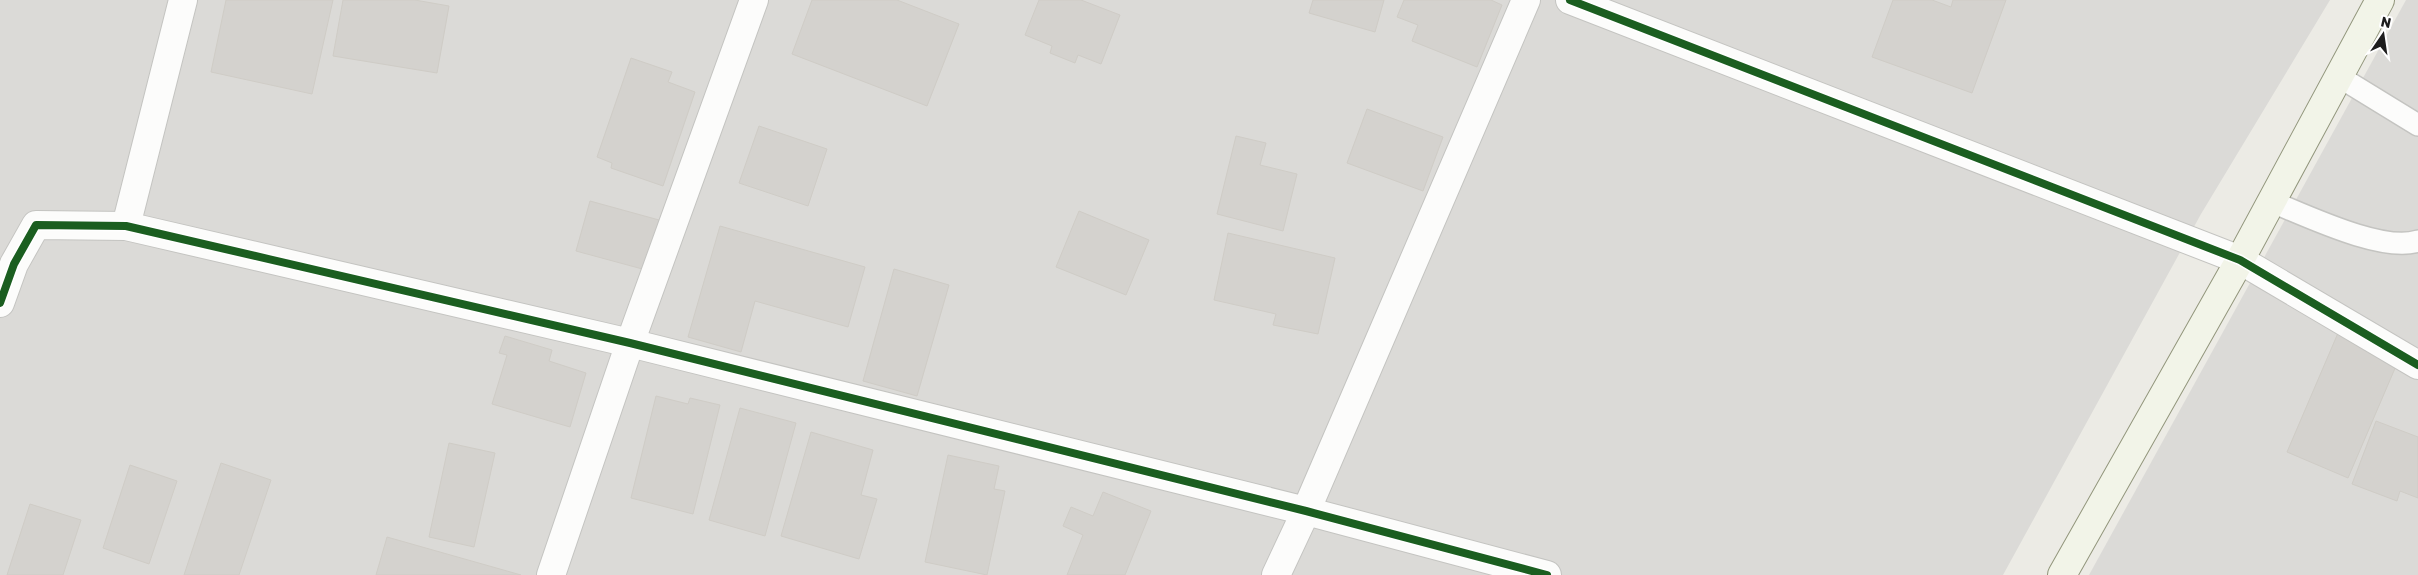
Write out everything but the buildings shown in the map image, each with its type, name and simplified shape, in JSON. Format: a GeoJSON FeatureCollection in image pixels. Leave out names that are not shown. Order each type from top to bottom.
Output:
{"type":"FeatureCollection","features":[{"type":"Feature","properties":{"kind":"street"},"geometry":{"type":"LineString","coordinates":[[126,226],[183,0]]}},
{"type":"Feature","properties":{"kind":"street"},"geometry":{"type":"LineString","coordinates":[[551,575],[630,343],[754,0]]}},
{"type":"Feature","properties":{"kind":"street"},"geometry":{"type":"LineString","coordinates":[[1276,575],[1306,511],[1526,0]]}},
{"type":"Feature","properties":{"kind":"street"},"geometry":{"type":"LineString","coordinates":[[1570,0],[2240,260],[2418,365]]}},
{"type":"Feature","properties":{"kind":"street"},"geometry":{"type":"LineString","coordinates":[[2062,575],[2240,260],[2270,201],[2380,0]]}},
{"type":"Feature","properties":{"kind":"street"},"geometry":{"type":"LineString","coordinates":[[0,303],[14,264],[36,224],[126,226],[630,343],[1306,511],[1546,575]]}},
{"type":"Feature","properties":{"kind":"lane"},"geometry":{"type":"LineString","coordinates":[[2338,76],[2418,125]]}},
{"type":"Feature","properties":{"kind":"lane"},"geometry":{"type":"LineString","coordinates":[[2270,201],[2374,241],[2410,244],[2418,241]]}},
{"type":"Feature","properties":{"kind":"shaded area"},"geometry":{"type":"Polygon","coordinates":[[[0,0],[2330,0],[2201,214],[2003,575],[0,575],[0,0]]]}},
{"type":"Feature","properties":{"kind":"shaded area"},"geometry":{"type":"Polygon","coordinates":[[[2406,0],[2418,0],[2418,575],[2089,575],[2406,0]]]}},
{"type":"Feature","properties":{"kind":"cycle path"},"geometry":{"type":"LineString","coordinates":[[1570,0],[2240,260],[2418,365]]}},
{"type":"Feature","properties":{"kind":"cycle path"},"geometry":{"type":"LineString","coordinates":[[0,303],[14,264],[36,225],[126,226],[630,343],[1306,511],[1547,575]]}}]}
